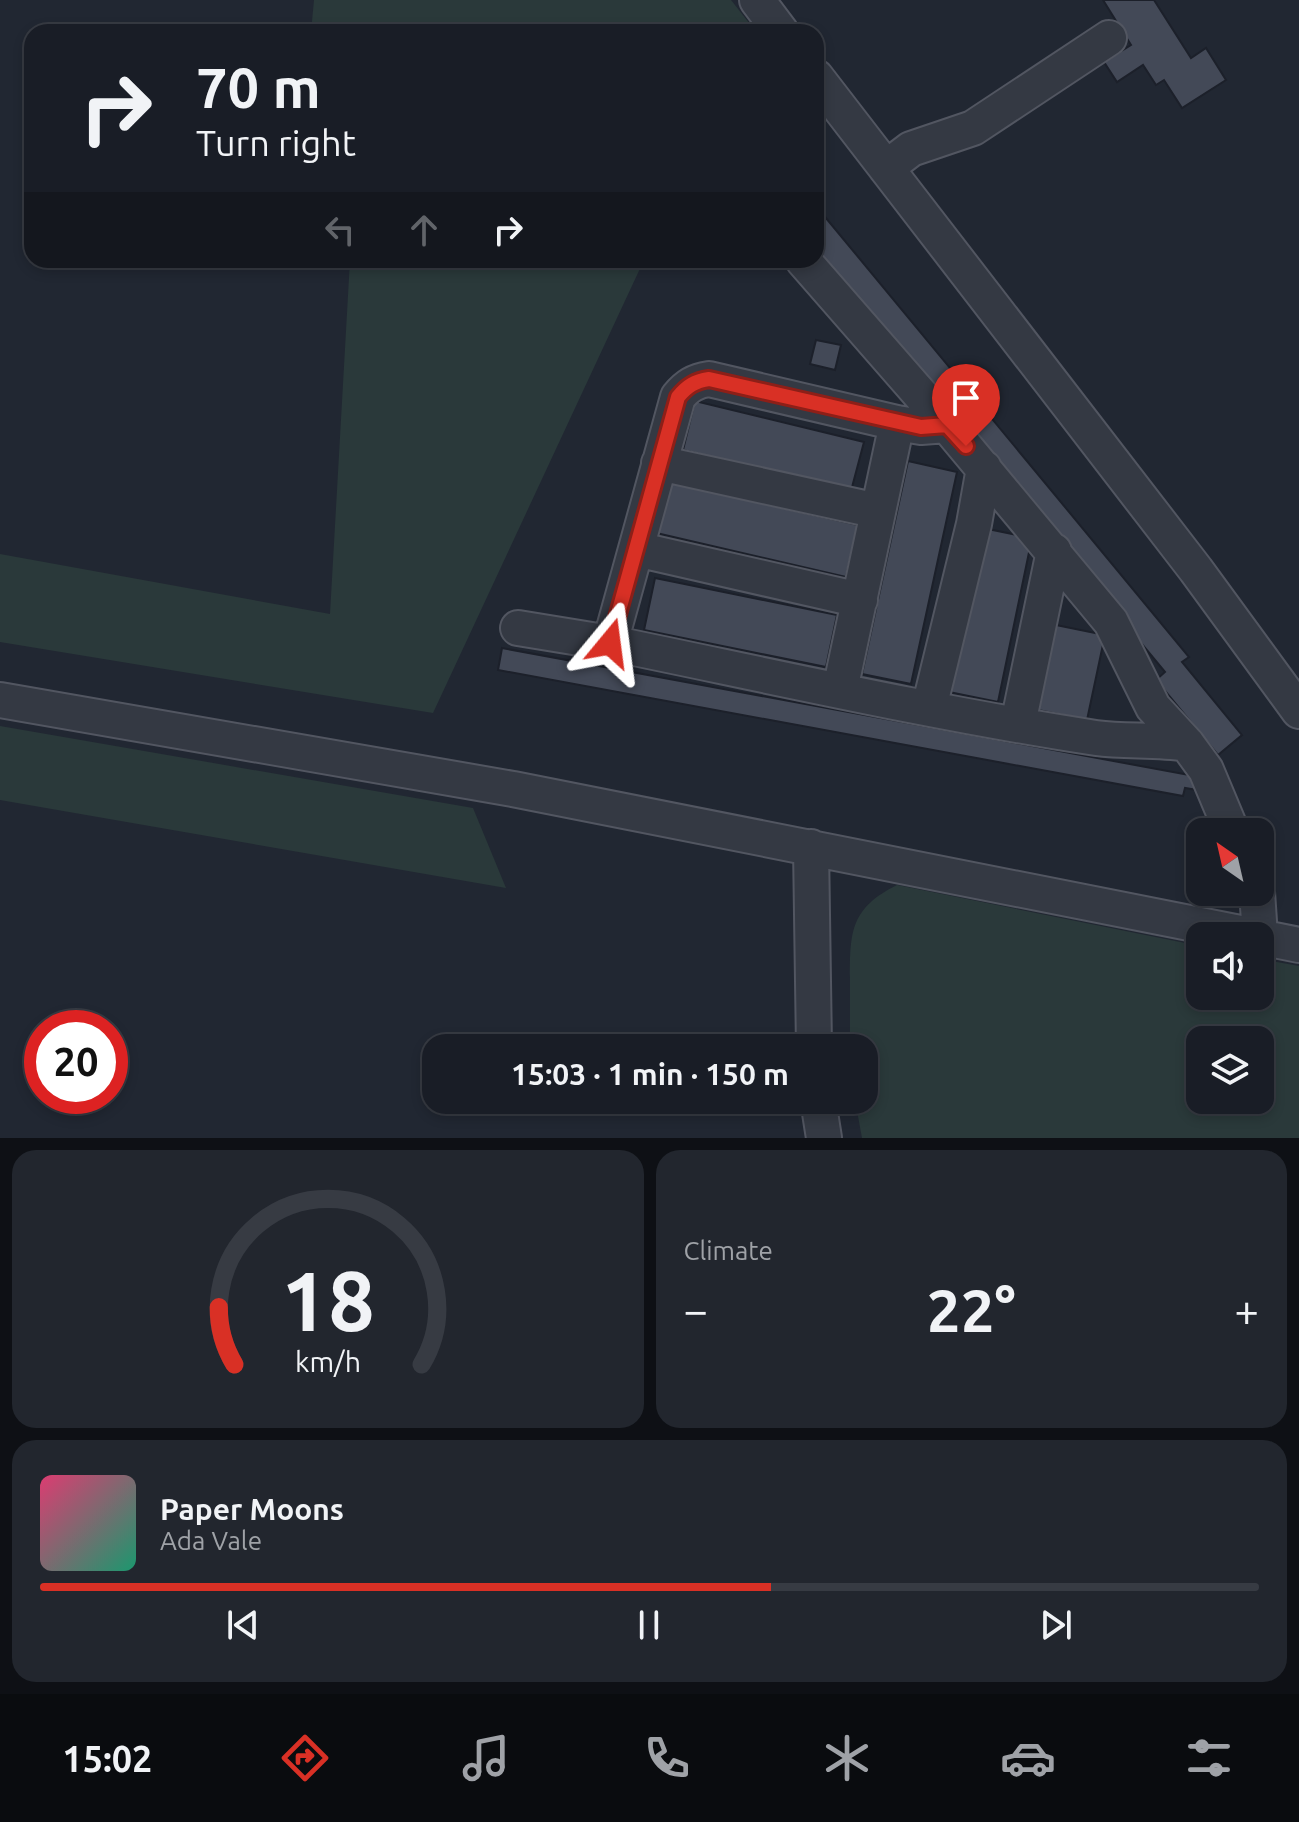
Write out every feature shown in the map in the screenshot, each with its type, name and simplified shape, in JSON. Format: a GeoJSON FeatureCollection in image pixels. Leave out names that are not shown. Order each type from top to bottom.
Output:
{"type":"FeatureCollection","features":[{"type":"Feature","properties":{"kind":"street"},"geometry":{"type":"LineString","coordinates":[[757,0],[775,24]]}},
{"type":"Feature","properties":{"kind":"street"},"geometry":{"type":"LineString","coordinates":[[886,168],[911,149],[973,128],[1109,38]]}},
{"type":"Feature","properties":{"kind":"street"},"geometry":{"type":"LineString","coordinates":[[824,87],[1196,570],[1299,711]]}},
{"type":"Feature","properties":{"kind":"street"},"geometry":{"type":"LineString","coordinates":[[810,268],[984,468],[1111,622],[1153,707],[1206,770],[1226,818]]}},
{"type":"Feature","properties":{"kind":"street"},"geometry":{"type":"LineString","coordinates":[[610,643],[678,397],[686,388],[709,379],[897,423],[921,427],[947,425]]}},
{"type":"Feature","properties":{"kind":"street"},"geometry":{"type":"LineString","coordinates":[[840,690],[897,423]]}},
{"type":"Feature","properties":{"kind":"street"},"geometry":{"type":"LineString","coordinates":[[659,463],[878,511]]}},
{"type":"Feature","properties":{"kind":"street"},"geometry":{"type":"LineString","coordinates":[[929,708],[974,524],[984,468]]}},
{"type":"Feature","properties":{"kind":"street"},"geometry":{"type":"LineString","coordinates":[[636,549],[860,600]]}},
{"type":"Feature","properties":{"kind":"street"},"geometry":{"type":"LineString","coordinates":[[1018,724],[1054,551]]}},
{"type":"Feature","properties":{"kind":"street"},"geometry":{"type":"LineString","coordinates":[[518,628],[610,643],[929,708],[1098,738],[1187,744]]}},
{"type":"Feature","properties":{"kind":"street"},"geometry":{"type":"LineString","coordinates":[[0,700],[513,789],[1188,922]]}},
{"type":"Feature","properties":{"kind":"street"},"geometry":{"type":"LineString","coordinates":[[811,847],[814,1034]]}},
{"type":"Feature","properties":{"kind":"street"},"geometry":{"type":"LineString","coordinates":[[1274,940],[1299,945]]}},
{"type":"Feature","properties":{"kind":"street"},"geometry":{"type":"LineString","coordinates":[[820,1114],[824,1138]]}},
{"type":"Feature","properties":{"kind":"shaded area"},"geometry":{"type":"Polygon","coordinates":[[[314,0],[731,0],[750,24],[312,24],[314,0]]]}},
{"type":"Feature","properties":{"kind":"shaded area"},"geometry":{"type":"Polygon","coordinates":[[[350,268],[640,268],[433,713],[0,642],[0,554],[330,614],[350,268]]]}},
{"type":"Feature","properties":{"kind":"shaded area"},"geometry":{"type":"Polygon","coordinates":[[[0,726],[473,808],[506,888],[0,800],[0,726]]]}},
{"type":"Feature","properties":{"kind":"shaded area"},"geometry":{"type":"Polygon","coordinates":[[[897,885],[1186,943],[1186,1010],[1274,1010],[1274,962],[1299,966],[1299,1138],[862,1138],[858,1114],[878,1114],[878,1034],[850,1034],[850,961],[856,922],[870,903],[897,885]]]}},
{"type":"Feature","properties":{"kind":"building"},"geometry":{"type":"Polygon","coordinates":[[[1103,0],[1154,0],[1191,58],[1206,48],[1226,80],[1182,108],[1164,80],[1156,85],[1143,65],[1117,82],[1104,62],[1131,45],[1103,0]]]}},
{"type":"Feature","properties":{"kind":"building"},"geometry":{"type":"Polygon","coordinates":[[[824,216],[1189,657],[1182,662],[1242,735],[1218,755],[1156,680],[1165,672],[824,260],[824,216]]]}},
{"type":"Feature","properties":{"kind":"building"},"geometry":{"type":"Polygon","coordinates":[[[816,340],[841,345],[835,370],[810,364],[816,340]]]}},
{"type":"Feature","properties":{"kind":"building"},"geometry":{"type":"Polygon","coordinates":[[[695,401],[864,442],[851,491],[683,450],[695,401]]]}},
{"type":"Feature","properties":{"kind":"building"},"geometry":{"type":"Polygon","coordinates":[[[908,461],[957,472],[911,684],[862,674],[908,461]]]}},
{"type":"Feature","properties":{"kind":"building"},"geometry":{"type":"Polygon","coordinates":[[[664,481],[858,525],[846,577],[652,532],[664,481]]]}},
{"type":"Feature","properties":{"kind":"building"},"geometry":{"type":"Polygon","coordinates":[[[983,528],[1032,538],[998,702],[949,692],[983,528]]]}},
{"type":"Feature","properties":{"kind":"building"},"geometry":{"type":"Polygon","coordinates":[[[655,578],[837,615],[826,667],[644,630],[655,578]]]}},
{"type":"Feature","properties":{"kind":"building"},"geometry":{"type":"Polygon","coordinates":[[[1056,625],[1105,635],[1087,720],[1038,710],[1056,625]]]}},
{"type":"Feature","properties":{"kind":"building"},"geometry":{"type":"Polygon","coordinates":[[[502,648],[1200,777],[1197,790],[1185,788],[1183,796],[498,670],[502,648]]]}},
{"type":"Feature","properties":{"kind":"route"},"geometry":{"type":"LineString","coordinates":[[610,643],[678,397],[698,381],[709,379],[897,423],[921,427],[947,425],[966,446]]}}]}
